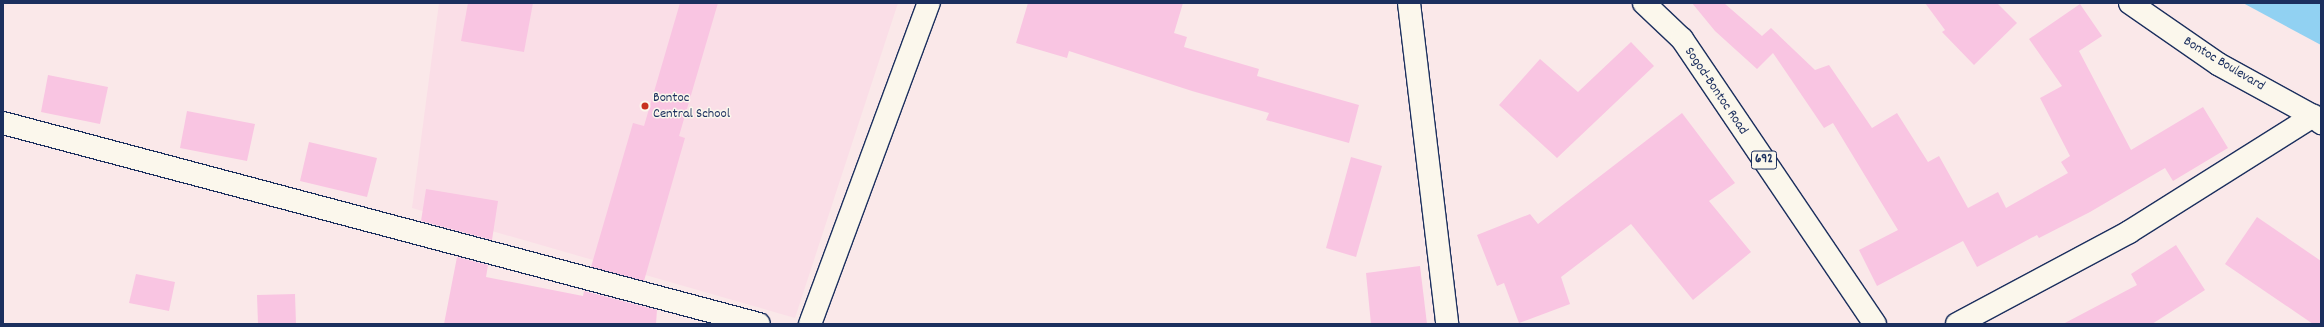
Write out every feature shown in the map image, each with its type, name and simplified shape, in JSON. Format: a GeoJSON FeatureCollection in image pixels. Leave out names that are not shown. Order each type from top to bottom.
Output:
{"type":"FeatureCollection","features":[{"type":"Feature","properties":{"kind":"street"},"geometry":{"type":"LineString","coordinates":[[810,324],[929,3]]}},
{"type":"Feature","properties":{"kind":"street"},"geometry":{"type":"LineString","coordinates":[[1409,3],[1447,324]]}},
{"type":"Feature","properties":{"kind":"street","name":"Sogod-Bontoc Road"},"geometry":{"type":"LineString","coordinates":[[1644,3],[1682,39],[1875,324]]}},
{"type":"Feature","properties":{"kind":"street","name":"Bontoc Boulevard"},"geometry":{"type":"LineString","coordinates":[[2130,3],[2218,64],[2317,120]]}},
{"type":"Feature","properties":{"kind":"street"},"geometry":{"type":"LineString","coordinates":[[1957,324],[2129,232],[2317,120]]}},
{"type":"Feature","properties":{"kind":"street"},"geometry":{"type":"LineString","coordinates":[[3,123],[760,324]]}},
{"type":"Feature","properties":{"kind":"shaded area","name":"Bontoc Central School"},"geometry":{"type":"Polygon","coordinates":[[[439,3],[898,3],[795,318],[412,208],[439,3]]]}},
{"type":"Feature","properties":{"kind":"water"},"geometry":{"type":"Polygon","coordinates":[[[2243,3],[2321,3],[2321,45],[2243,3]]]}},
{"type":"Feature","properties":{"kind":"building"},"geometry":{"type":"Polygon","coordinates":[[[468,3],[533,3],[524,52],[461,41],[468,3]]]}},
{"type":"Feature","properties":{"kind":"building"},"geometry":{"type":"Polygon","coordinates":[[[680,3],[718,3],[679,136],[685,138],[644,281],[591,267],[633,123],[644,126],[680,3]]]}},
{"type":"Feature","properties":{"kind":"building"},"geometry":{"type":"Polygon","coordinates":[[[1028,3],[1183,3],[1174,33],[1187,37],[1184,47],[1259,69],[1257,76],[1359,105],[1349,143],[1266,120],[1269,113],[1192,91],[1069,51],[1067,58],[1016,43],[1028,3]]]}},
{"type":"Feature","properties":{"kind":"building"},"geometry":{"type":"Polygon","coordinates":[[[1692,3],[1724,3],[1762,36],[1771,28],[1815,70],[1829,65],[1872,128],[1897,113],[1928,162],[1939,156],[1968,208],[1998,192],[2006,208],[2068,173],[2061,162],[2070,156],[2040,98],[2062,86],[2029,39],[2080,4],[2102,36],[2079,51],[2131,150],[2203,107],[2228,148],[2173,181],[2165,168],[2090,212],[2039,238],[2037,235],[1977,267],[1963,241],[1877,286],[1859,250],[1898,230],[1833,123],[1824,128],[1773,53],[1757,69],[1715,31],[1692,3]]]}},
{"type":"Feature","properties":{"kind":"building"},"geometry":{"type":"Polygon","coordinates":[[[1925,3],[1997,3],[2017,23],[1974,65],[1942,32],[1945,30],[1925,3]]]}},
{"type":"Feature","properties":{"kind":"building"},"geometry":{"type":"Polygon","coordinates":[[[1631,42],[1654,66],[1557,158],[1499,105],[1540,59],[1578,92],[1631,42]]]}},
{"type":"Feature","properties":{"kind":"building"},"geometry":{"type":"Polygon","coordinates":[[[48,75],[108,87],[100,124],[41,112],[48,75]]]}},
{"type":"Feature","properties":{"kind":"building"},"geometry":{"type":"Polygon","coordinates":[[[187,111],[255,124],[247,161],[180,148],[187,111]]]}},
{"type":"Feature","properties":{"kind":"building"},"geometry":{"type":"Polygon","coordinates":[[[1682,113],[1735,183],[1709,201],[1751,252],[1693,300],[1631,224],[1561,277],[1570,304],[1519,323],[1504,283],[1497,286],[1477,235],[1530,214],[1538,224],[1682,113]]]}},
{"type":"Feature","properties":{"kind":"building"},"geometry":{"type":"Polygon","coordinates":[[[309,142],[377,158],[367,197],[300,181],[309,142]]]}},
{"type":"Feature","properties":{"kind":"building"},"geometry":{"type":"Polygon","coordinates":[[[1351,157],[1382,166],[1356,257],[1326,248],[1351,157]]]}},
{"type":"Feature","properties":{"kind":"building"},"geometry":{"type":"Polygon","coordinates":[[[426,189],[498,201],[492,240],[421,221],[426,189]]]}},
{"type":"Feature","properties":{"kind":"building"},"geometry":{"type":"Polygon","coordinates":[[[2257,217],[2321,261],[2321,324],[2313,324],[2225,264],[2257,217]]]}},
{"type":"Feature","properties":{"kind":"building"},"geometry":{"type":"Polygon","coordinates":[[[2176,245],[2205,290],[2152,324],[2063,324],[2137,285],[2131,274],[2176,245]]]}},
{"type":"Feature","properties":{"kind":"building"},"geometry":{"type":"Polygon","coordinates":[[[457,257],[488,265],[486,277],[583,296],[584,291],[657,310],[656,324],[444,324],[457,257]]]}},
{"type":"Feature","properties":{"kind":"building"},"geometry":{"type":"Polygon","coordinates":[[[1420,266],[1427,324],[1371,324],[1366,273],[1420,266]]]}},
{"type":"Feature","properties":{"kind":"building"},"geometry":{"type":"Polygon","coordinates":[[[136,274],[175,282],[169,311],[129,303],[136,274]]]}},
{"type":"Feature","properties":{"kind":"building"},"geometry":{"type":"Polygon","coordinates":[[[295,294],[296,324],[258,324],[257,295],[295,294]]]}},
{"type":"Feature","properties":{"kind":"place","name":"Bontoc Central School"},"geometry":{"type":"Point","coordinates":[645,106]}}]}
